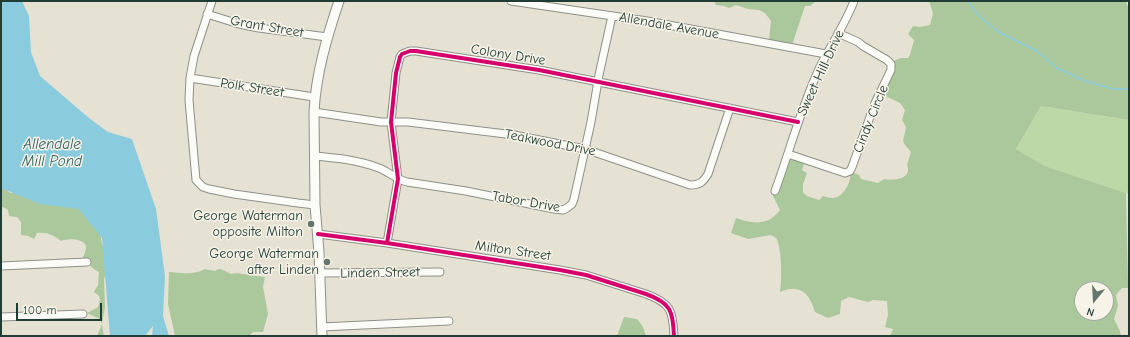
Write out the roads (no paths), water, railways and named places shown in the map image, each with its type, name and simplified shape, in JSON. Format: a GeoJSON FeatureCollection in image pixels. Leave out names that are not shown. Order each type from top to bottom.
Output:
{"type":"FeatureCollection","features":[{"type":"Feature","properties":{"kind":"main road"},"geometry":{"type":"LineString","coordinates":[[321,331],[320,273],[316,204],[314,97],[319,68],[327,37],[339,1]]}},
{"type":"Feature","properties":{"kind":"street"},"geometry":{"type":"LineString","coordinates":[[212,1],[194,56],[190,78],[189,100],[196,180],[199,184],[209,189],[298,204],[316,204]]}},
{"type":"Feature","properties":{"kind":"street","name":"Allendale Avenue"},"geometry":{"type":"LineString","coordinates":[[511,1],[647,21],[826,54]]}},
{"type":"Feature","properties":{"kind":"street","name":"Sweet Hill Drive"},"geometry":{"type":"LineString","coordinates":[[775,191],[798,122],[819,70],[854,1]]}},
{"type":"Feature","properties":{"kind":"street","name":"Grant Street"},"geometry":{"type":"LineString","coordinates":[[207,14],[239,24],[259,28],[327,37]]}},
{"type":"Feature","properties":{"kind":"street","name":"Tabor Drive"},"geometry":{"type":"LineString","coordinates":[[315,156],[364,163],[386,171],[398,179],[407,182],[466,191],[562,210],[567,208],[572,204],[592,122],[598,82],[612,16]]}},
{"type":"Feature","properties":{"kind":"street","name":"Cindy Circle"},"geometry":{"type":"LineString","coordinates":[[788,154],[845,173],[850,171],[852,167],[875,102],[891,70],[891,64],[858,42],[838,33]]}},
{"type":"Feature","properties":{"kind":"street","name":"Colony Drive"},"geometry":{"type":"LineString","coordinates":[[387,243],[398,179],[391,122],[397,65],[402,54],[410,51],[539,70],[798,122]]}},
{"type":"Feature","properties":{"kind":"street","name":"Polk Street"},"geometry":{"type":"LineString","coordinates":[[190,78],[314,97]]}},
{"type":"Feature","properties":{"kind":"street","name":"Teakwood Drive"},"geometry":{"type":"LineString","coordinates":[[314,112],[381,122],[408,122],[514,135],[585,149],[697,185],[702,183],[708,174],[730,108]]}},
{"type":"Feature","properties":{"kind":"street","name":"Milton Street"},"geometry":{"type":"LineString","coordinates":[[318,234],[387,243],[586,275],[656,297],[669,308],[672,313],[674,320],[674,336]]}},
{"type":"Feature","properties":{"kind":"street"},"geometry":{"type":"LineString","coordinates":[[1,266],[86,262]]}},
{"type":"Feature","properties":{"kind":"street","name":"Linden Street"},"geometry":{"type":"LineString","coordinates":[[320,273],[440,272]]}},
{"type":"Feature","properties":{"kind":"street"},"geometry":{"type":"LineString","coordinates":[[1,317],[83,314]]}},
{"type":"Feature","properties":{"kind":"street"},"geometry":{"type":"LineString","coordinates":[[321,331],[449,321]]}},
{"type":"Feature","properties":{"kind":"water","name":"Allendale Mill Pond"},"geometry":{"type":"Polygon","coordinates":[[[1,1],[22,1],[29,16],[31,52],[40,76],[89,118],[108,132],[132,139],[156,209],[165,276],[163,316],[169,336],[152,336],[153,326],[145,336],[110,336],[102,238],[79,209],[40,204],[1,188],[1,1]]]}},
{"type":"Feature","properties":{"kind":"waterway"},"geometry":{"type":"LineString","coordinates":[[968,1],[978,15],[997,31],[1037,51],[1057,68],[1085,81],[1114,89],[1129,89]]}},
{"type":"Feature","properties":{"kind":"place","name":"George Waterman opposite Milton"},"geometry":{"type":"Point","coordinates":[311,224]}},
{"type":"Feature","properties":{"kind":"place","name":"George Waterman after Linden"},"geometry":{"type":"Point","coordinates":[327,262]}}]}
